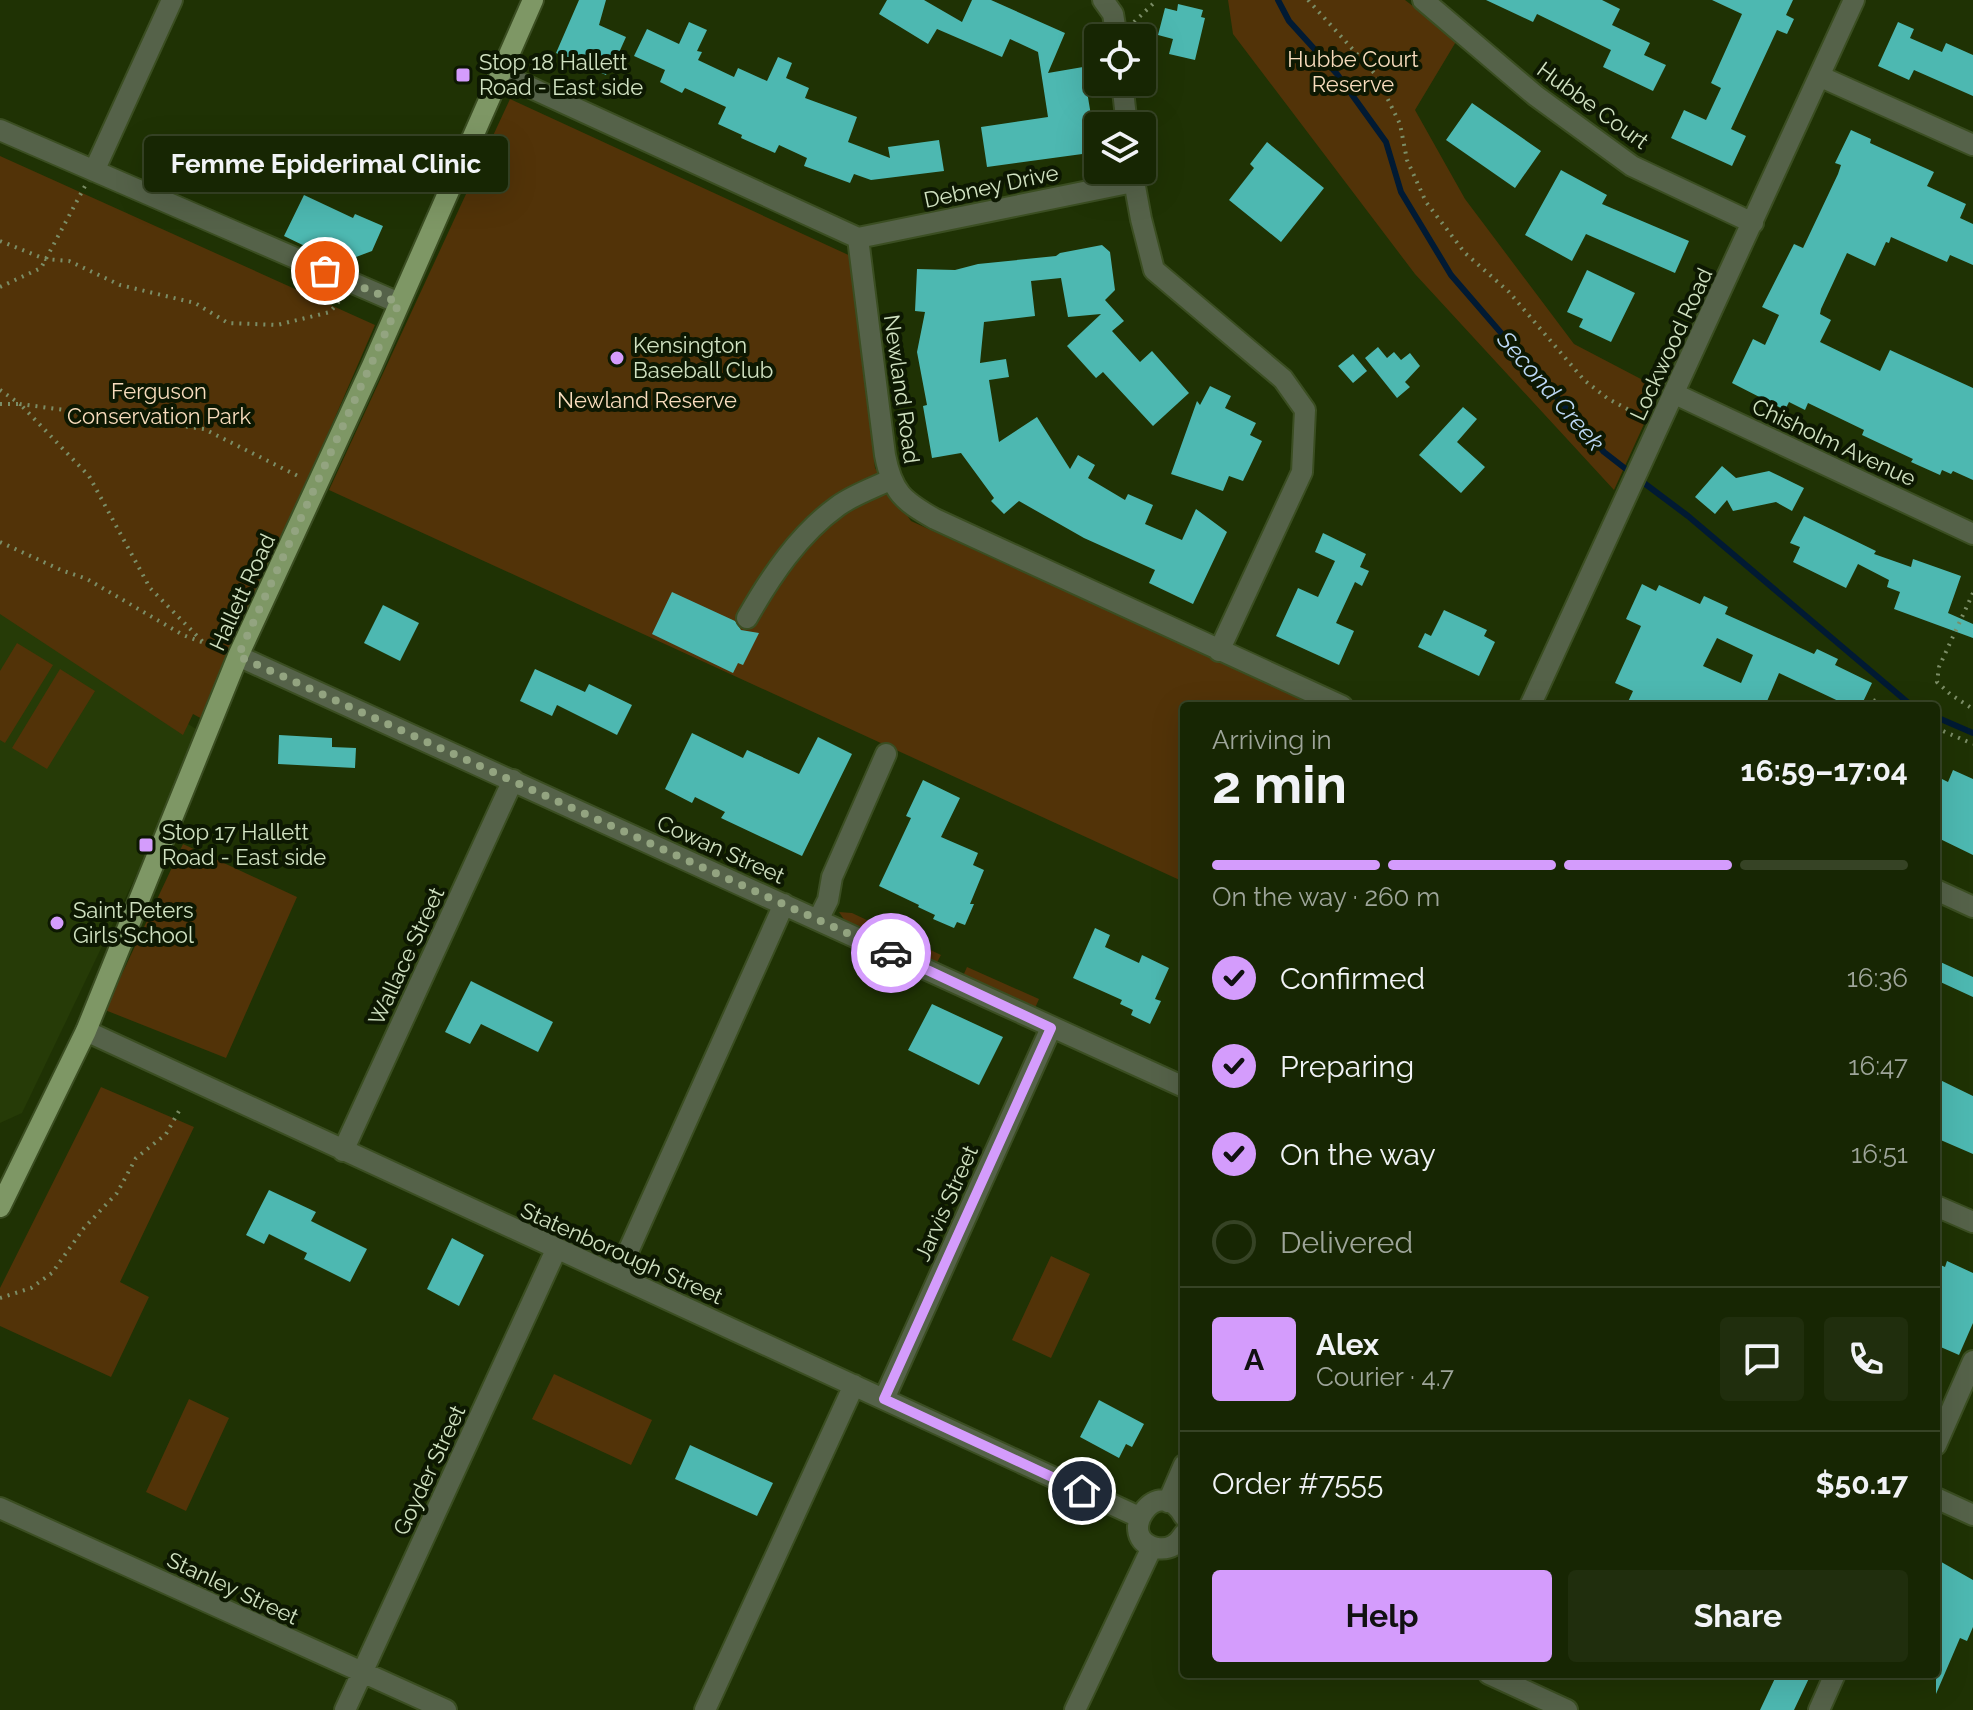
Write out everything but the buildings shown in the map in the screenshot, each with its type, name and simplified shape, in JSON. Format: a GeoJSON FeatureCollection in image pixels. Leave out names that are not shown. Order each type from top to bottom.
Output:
{"type":"FeatureCollection","features":[{"type":"Feature","properties":{"kind":"main road","name":"Hallett Road"},"geometry":{"type":"LineString","coordinates":[[0,1207],[6,1176],[86,1031],[238,656],[533,0]]}},
{"type":"Feature","properties":{"kind":"street"},"geometry":{"type":"LineString","coordinates":[[94,171],[172,0]]}},
{"type":"Feature","properties":{"kind":"street"},"geometry":{"type":"LineString","coordinates":[[1103,0],[1118,24]]}},
{"type":"Feature","properties":{"kind":"street","name":"Hubbe Court"},"geometry":{"type":"LineString","coordinates":[[1423,0],[1536,96],[1632,166],[1753,223]]}},
{"type":"Feature","properties":{"kind":"street","name":"Lockwood Road"},"geometry":{"type":"LineString","coordinates":[[1532,702],[1854,0]]}},
{"type":"Feature","properties":{"kind":"street"},"geometry":{"type":"LineString","coordinates":[[501,74],[858,238]]}},
{"type":"Feature","properties":{"kind":"street"},"geometry":{"type":"LineString","coordinates":[[1819,76],[1973,145]]}},
{"type":"Feature","properties":{"kind":"street"},"geometry":{"type":"LineString","coordinates":[[0,130],[399,303]]}},
{"type":"Feature","properties":{"kind":"street","name":"Debney Drive"},"geometry":{"type":"LineString","coordinates":[[858,238],[1097,184]]}},
{"type":"Feature","properties":{"kind":"street"},"geometry":{"type":"LineString","coordinates":[[1134,184],[1154,270],[1283,379],[1305,410],[1302,472],[1219,651]]}},
{"type":"Feature","properties":{"kind":"street","name":"Newland Road"},"geometry":{"type":"LineString","coordinates":[[858,238],[890,480],[910,505],[1333,702]]}},
{"type":"Feature","properties":{"kind":"street","name":"Chisholm Avenue"},"geometry":{"type":"LineString","coordinates":[[1675,394],[1973,534]]}},
{"type":"Feature","properties":{"kind":"street"},"geometry":{"type":"LineString","coordinates":[[747,618],[797,542],[840,504],[890,480]]}},
{"type":"Feature","properties":{"kind":"street","name":"Cowan Street"},"geometry":{"type":"LineString","coordinates":[[238,656],[1180,1085]]}},
{"type":"Feature","properties":{"kind":"street"},"geometry":{"type":"LineString","coordinates":[[818,920],[828,900],[832,877],[886,754]]}},
{"type":"Feature","properties":{"kind":"street","name":"Wallace Street"},"geometry":{"type":"LineString","coordinates":[[343,1151],[513,780]]}},
{"type":"Feature","properties":{"kind":"street"},"geometry":{"type":"LineString","coordinates":[[1940,892],[1973,907]]}},
{"type":"Feature","properties":{"kind":"street"},"geometry":{"type":"LineString","coordinates":[[617,1276],[784,904]]}},
{"type":"Feature","properties":{"kind":"street","name":"Jarvis Street"},"geometry":{"type":"LineString","coordinates":[[884,1399],[1051,1028]]}},
{"type":"Feature","properties":{"kind":"street","name":"Statenborough Street"},"geometry":{"type":"LineString","coordinates":[[86,1031],[1139,1517]]}},
{"type":"Feature","properties":{"kind":"street"},"geometry":{"type":"LineString","coordinates":[[1940,1208],[1973,1222]]}},
{"type":"Feature","properties":{"kind":"street","name":"Goyder Street"},"geometry":{"type":"LineString","coordinates":[[345,1710],[556,1250]]}},
{"type":"Feature","properties":{"kind":"street"},"geometry":{"type":"LineString","coordinates":[[1940,1436],[1973,1361]]}},
{"type":"Feature","properties":{"kind":"street"},"geometry":{"type":"LineString","coordinates":[[705,1710],[854,1385]]}},
{"type":"Feature","properties":{"kind":"street"},"geometry":{"type":"LineString","coordinates":[[1168,1502],[1180,1474]]}},
{"type":"Feature","properties":{"kind":"street"},"geometry":{"type":"LineString","coordinates":[[1940,1500],[1973,1515]]}},
{"type":"Feature","properties":{"kind":"street"},"geometry":{"type":"LineString","coordinates":[[1180,1509],[1161,1501],[1147,1506],[1139,1517],[1141,1538],[1152,1547],[1167,1549],[1180,1540]]}},
{"type":"Feature","properties":{"kind":"street","name":"Stanley Street"},"geometry":{"type":"LineString","coordinates":[[0,1508],[446,1710]]}},
{"type":"Feature","properties":{"kind":"street"},"geometry":{"type":"LineString","coordinates":[[1075,1710],[1152,1547]]}},
{"type":"Feature","properties":{"kind":"street"},"geometry":{"type":"LineString","coordinates":[[1498,1678],[1564,1709]]}},
{"type":"Feature","properties":{"kind":"street"},"geometry":{"type":"LineString","coordinates":[[1819,1710],[1833,1678]]}},
{"type":"Feature","properties":{"kind":"path"},"geometry":{"type":"LineString","coordinates":[[1132,24],[1157,0]]}},
{"type":"Feature","properties":{"kind":"path"},"geometry":{"type":"LineString","coordinates":[[1308,0],[1376,75],[1400,124],[1407,160],[1426,202],[1465,253],[1509,292],[1584,380],[1607,398],[1660,426]]}},
{"type":"Feature","properties":{"kind":"path"},"geometry":{"type":"LineString","coordinates":[[0,287],[41,268],[94,171]]}},
{"type":"Feature","properties":{"kind":"path"},"geometry":{"type":"LineString","coordinates":[[0,241],[45,259],[69,261],[120,285],[195,303],[228,323],[277,325],[330,312],[354,284]]}},
{"type":"Feature","properties":{"kind":"path"},"geometry":{"type":"LineString","coordinates":[[0,390],[20,404],[89,476],[150,588],[203,642]]}},
{"type":"Feature","properties":{"kind":"path"},"geometry":{"type":"LineString","coordinates":[[0,404],[20,404],[204,429],[317,486]]}},
{"type":"Feature","properties":{"kind":"path"},"geometry":{"type":"LineString","coordinates":[[0,542],[87,579],[183,635],[238,656]]}},
{"type":"Feature","properties":{"kind":"path"},"geometry":{"type":"LineString","coordinates":[[1973,593],[1939,667],[1937,682],[1973,709]]}},
{"type":"Feature","properties":{"kind":"path"},"geometry":{"type":"LineString","coordinates":[[1940,730],[1973,744]]}},
{"type":"Feature","properties":{"kind":"path"},"geometry":{"type":"LineString","coordinates":[[0,1298],[31,1288],[52,1273],[84,1228],[117,1193],[136,1158],[166,1134],[179,1111]]}},
{"type":"Feature","properties":{"kind":"shaded area","name":"Saint Peters Girls School"},"geometry":{"type":"Polygon","coordinates":[[[0,606],[204,734],[22,1113],[0,1123],[0,606]]]}},
{"type":"Feature","properties":{"kind":"green space","name":"Hubbe Court Reserve"},"geometry":{"type":"Polygon","coordinates":[[[1228,0],[1405,0],[1457,40],[1415,110],[1465,199],[1574,344],[1660,389],[1614,490],[1415,274],[1233,34],[1228,0]]]}},
{"type":"Feature","properties":{"kind":"green space","name":"Newland Reserve"},"geometry":{"type":"Polygon","coordinates":[[[510,99],[855,258],[875,468],[911,521],[1309,702],[1180,702],[1180,880],[329,490],[510,99]]]}},
{"type":"Feature","properties":{"kind":"green space","name":"Ferguson Conservation Park"},"geometry":{"type":"Polygon","coordinates":[[[0,156],[375,325],[204,720],[193,714],[183,735],[0,614],[0,156]]]}},
{"type":"Feature","properties":{"kind":"green space"},"geometry":{"type":"Polygon","coordinates":[[[17,643],[53,665],[5,743],[0,740],[0,671],[17,643]]]}},
{"type":"Feature","properties":{"kind":"green space"},"geometry":{"type":"Polygon","coordinates":[[[60,669],[95,691],[47,769],[12,748],[60,669]]]}},
{"type":"Feature","properties":{"kind":"green space"},"geometry":{"type":"Polygon","coordinates":[[[183,844],[297,897],[226,1058],[105,1010],[183,844]]]}},
{"type":"Feature","properties":{"kind":"green space"},"geometry":{"type":"Polygon","coordinates":[[[839,912],[852,913],[941,955],[936,964],[845,921],[839,912]]]}},
{"type":"Feature","properties":{"kind":"green space"},"geometry":{"type":"Polygon","coordinates":[[[967,967],[1039,999],[1035,1008],[963,976],[967,967]]]}},
{"type":"Feature","properties":{"kind":"green space"},"geometry":{"type":"Polygon","coordinates":[[[101,1087],[194,1127],[120,1282],[149,1297],[111,1377],[0,1326],[0,1288],[101,1087]]]}},
{"type":"Feature","properties":{"kind":"green space"},"geometry":{"type":"Polygon","coordinates":[[[1051,1256],[1090,1274],[1051,1358],[1012,1340],[1051,1256]]]}},
{"type":"Feature","properties":{"kind":"green space"},"geometry":{"type":"Polygon","coordinates":[[[554,1374],[652,1420],[631,1465],[532,1419],[554,1374]]]}},
{"type":"Feature","properties":{"kind":"green space"},"geometry":{"type":"Polygon","coordinates":[[[189,1399],[229,1418],[186,1511],[146,1492],[189,1399]]]}},
{"type":"Feature","properties":{"kind":"waterway","name":"Second Creek"},"geometry":{"type":"LineString","coordinates":[[1278,0],[1289,21],[1337,74],[1386,142],[1401,192],[1451,275],[1604,452],[1631,473]]}},
{"type":"Feature","properties":{"kind":"waterway","name":"Second Creek"},"geometry":{"type":"LineString","coordinates":[[1640,480],[1688,516],[1907,702]]}},
{"type":"Feature","properties":{"kind":"waterway","name":"Second Creek"},"geometry":{"type":"LineString","coordinates":[[1940,719],[1973,733]]}},
{"type":"Feature","properties":{"kind":"way so far"},"geometry":{"type":"LineString","coordinates":[[325,271],[399,303],[238,656],[891,953]]}},
{"type":"Feature","properties":{"kind":"place","name":"Stop 18 Hallett Road - East side"},"geometry":{"type":"Point","coordinates":[463,75]}},
{"type":"Feature","properties":{"kind":"place","name":"Femme Epiderimal Clinic"},"geometry":{"type":"Point","coordinates":[325,271]}},
{"type":"Feature","properties":{"kind":"place","name":"Kensington Baseball Club"},"geometry":{"type":"Point","coordinates":[617,358]}},
{"type":"Feature","properties":{"kind":"place","name":"Stop 17 Hallett Road - East side"},"geometry":{"type":"Point","coordinates":[146,845]}},
{"type":"Feature","properties":{"kind":"place","name":"Saint Peters Girls School"},"geometry":{"type":"Point","coordinates":[57,923]}},
{"type":"Feature","properties":{"kind":"route"},"geometry":{"type":"LineString","coordinates":[[891,953],[1051,1028],[884,1399],[1082,1491]]}}]}
